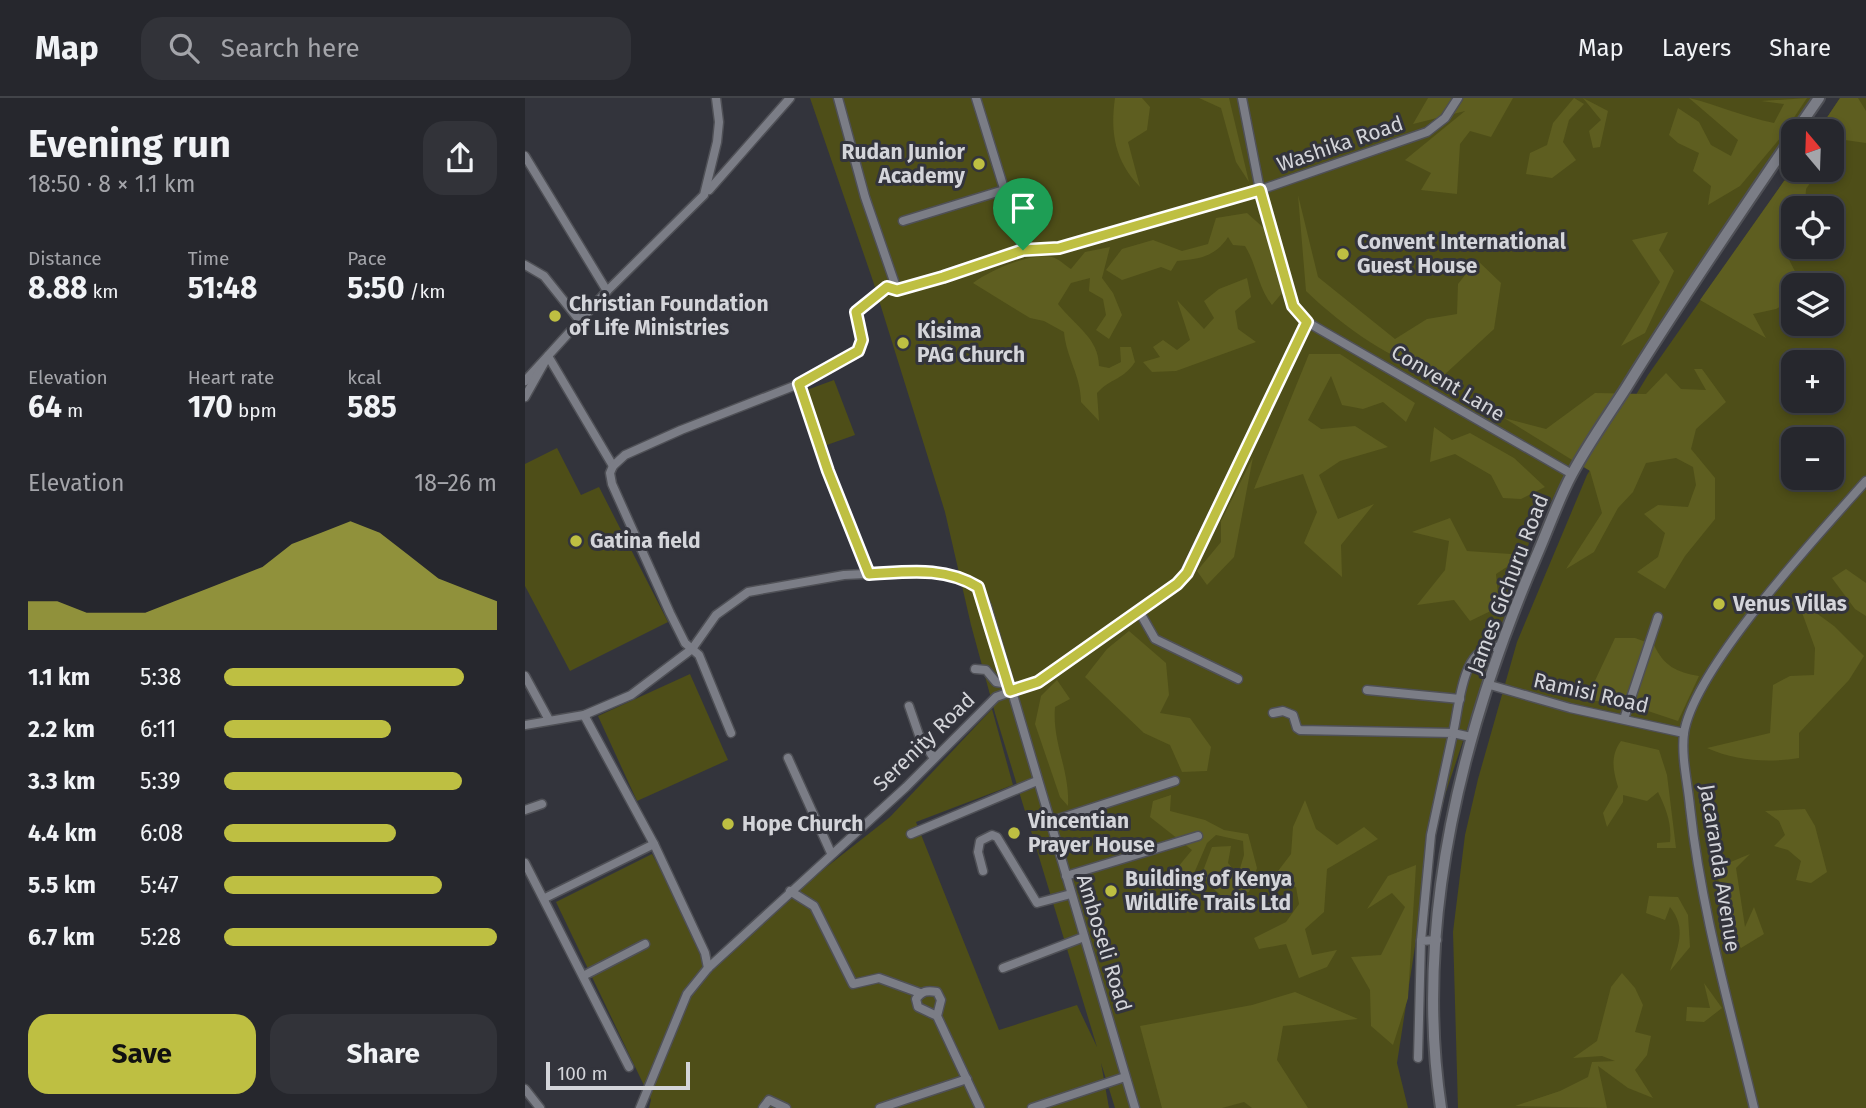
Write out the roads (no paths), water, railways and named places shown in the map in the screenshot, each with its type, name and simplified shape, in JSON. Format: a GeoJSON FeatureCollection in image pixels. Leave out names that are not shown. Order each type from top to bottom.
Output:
{"type":"FeatureCollection","features":[{"type":"Feature","properties":{"kind":"main road","name":"James Gichuru Road"},"geometry":{"type":"LineString","coordinates":[[1805,119],[1819,98]]}},
{"type":"Feature","properties":{"kind":"main road","name":"James Gichuru Road"},"geometry":{"type":"LineString","coordinates":[[1441,1108],[1435,1064],[1437,940],[1445,862],[1471,737],[1490,685],[1500,647],[1571,474],[1646,355],[1781,154]]}},
{"type":"Feature","properties":{"kind":"street"},"geometry":{"type":"LineString","coordinates":[[705,195],[717,142],[719,122],[716,98]]}},
{"type":"Feature","properties":{"kind":"street"},"geometry":{"type":"LineString","coordinates":[[525,381],[607,291],[705,195],[790,98]]}},
{"type":"Feature","properties":{"kind":"street"},"geometry":{"type":"LineString","coordinates":[[838,98],[865,197],[897,290]]}},
{"type":"Feature","properties":{"kind":"street"},"geometry":{"type":"LineString","coordinates":[[976,98],[1023,250]]}},
{"type":"Feature","properties":{"kind":"street"},"geometry":{"type":"LineString","coordinates":[[1243,98],[1260,190],[1293,306],[1307,322]]}},
{"type":"Feature","properties":{"kind":"street","name":"Washika Road"},"geometry":{"type":"LineString","coordinates":[[799,384],[858,351],[862,340],[856,312],[887,287],[897,290],[1023,250],[1059,248],[1260,190],[1427,132],[1445,118],[1458,98]]}},
{"type":"Feature","properties":{"kind":"street"},"geometry":{"type":"LineString","coordinates":[[525,156],[607,291]]}},
{"type":"Feature","properties":{"kind":"street"},"geometry":{"type":"LineString","coordinates":[[902,221],[1004,190]]}},
{"type":"Feature","properties":{"kind":"street"},"geometry":{"type":"LineString","coordinates":[[525,265],[544,276],[580,321]]}},
{"type":"Feature","properties":{"kind":"street","name":"Convent Lane"},"geometry":{"type":"LineString","coordinates":[[1307,322],[1571,474]]}},
{"type":"Feature","properties":{"kind":"street","name":"Serenity Road"},"geometry":{"type":"LineString","coordinates":[[640,1106],[687,994],[708,968],[906,787],[933,757],[996,697],[1009,688],[1038,682],[1139,611],[1187,573],[1307,322]]}},
{"type":"Feature","properties":{"kind":"street"},"geometry":{"type":"LineString","coordinates":[[525,397],[548,356]]}},
{"type":"Feature","properties":{"kind":"street"},"geometry":{"type":"LineString","coordinates":[[548,356],[613,466]]}},
{"type":"Feature","properties":{"kind":"street"},"geometry":{"type":"LineString","coordinates":[[731,733],[699,655],[685,643],[612,484],[610,473],[613,466],[625,455],[670,434],[799,384],[828,471],[869,574]]}},
{"type":"Feature","properties":{"kind":"street","name":"Jacaranda Avenue"},"geometry":{"type":"LineString","coordinates":[[1754,1108],[1719,969],[1696,859],[1684,733],[1696,703],[1726,649],[1866,481]]}},
{"type":"Feature","properties":{"kind":"street","name":"Amboseli Road"},"geometry":{"type":"LineString","coordinates":[[525,725],[584,715],[631,695],[692,649],[716,615],[748,592],[869,574],[927,571],[953,575],[978,587],[1135,1108]]}},
{"type":"Feature","properties":{"kind":"street"},"geometry":{"type":"LineString","coordinates":[[1139,611],[1155,639],[1238,679]]}},
{"type":"Feature","properties":{"kind":"street"},"geometry":{"type":"LineString","coordinates":[[1623,719],[1658,617]]}},
{"type":"Feature","properties":{"kind":"street"},"geometry":{"type":"LineString","coordinates":[[1418,1058],[1421,941],[1428,858],[1459,699],[1478,651],[1489,645],[1500,647]]}},
{"type":"Feature","properties":{"kind":"street"},"geometry":{"type":"LineString","coordinates":[[975,669],[986,670],[996,682],[1009,688]]}},
{"type":"Feature","properties":{"kind":"street"},"geometry":{"type":"LineString","coordinates":[[525,676],[548,720]]}},
{"type":"Feature","properties":{"kind":"street","name":"Ramisi Road"},"geometry":{"type":"LineString","coordinates":[[1490,685],[1535,699],[1684,733]]}},
{"type":"Feature","properties":{"kind":"street"},"geometry":{"type":"LineString","coordinates":[[1367,690],[1459,699]]}},
{"type":"Feature","properties":{"kind":"street"},"geometry":{"type":"LineString","coordinates":[[909,706],[919,735],[933,757]]}},
{"type":"Feature","properties":{"kind":"street"},"geometry":{"type":"LineString","coordinates":[[1273,713],[1283,711],[1293,715],[1300,730],[1453,733],[1471,737]]}},
{"type":"Feature","properties":{"kind":"street"},"geometry":{"type":"LineString","coordinates":[[584,715],[654,844],[705,953],[708,968]]}},
{"type":"Feature","properties":{"kind":"street"},"geometry":{"type":"LineString","coordinates":[[788,758],[831,853]]}},
{"type":"Feature","properties":{"kind":"street"},"geometry":{"type":"LineString","coordinates":[[911,834],[1037,781]]}},
{"type":"Feature","properties":{"kind":"street"},"geometry":{"type":"LineString","coordinates":[[1049,822],[1175,781]]}},
{"type":"Feature","properties":{"kind":"street"},"geometry":{"type":"LineString","coordinates":[[525,810],[543,804]]}},
{"type":"Feature","properties":{"kind":"street"},"geometry":{"type":"LineString","coordinates":[[983,871],[978,852],[980,841],[992,835],[997,837],[1037,903],[1071,894]]}},
{"type":"Feature","properties":{"kind":"street"},"geometry":{"type":"LineString","coordinates":[[1066,876],[1198,836]]}},
{"type":"Feature","properties":{"kind":"street"},"geometry":{"type":"LineString","coordinates":[[545,898],[654,844]]}},
{"type":"Feature","properties":{"kind":"street"},"geometry":{"type":"LineString","coordinates":[[1428,858],[1445,862]]}},
{"type":"Feature","properties":{"kind":"street"},"geometry":{"type":"LineString","coordinates":[[525,863],[629,1067]]}},
{"type":"Feature","properties":{"kind":"street"},"geometry":{"type":"LineString","coordinates":[[790,891],[814,906],[853,984],[879,978],[921,993]]}},
{"type":"Feature","properties":{"kind":"street"},"geometry":{"type":"LineString","coordinates":[[1003,968],[1084,937]]}},
{"type":"Feature","properties":{"kind":"street"},"geometry":{"type":"LineString","coordinates":[[1421,941],[1437,940]]}},
{"type":"Feature","properties":{"kind":"street"},"geometry":{"type":"LineString","coordinates":[[583,976],[645,944]]}},
{"type":"Feature","properties":{"kind":"street"},"geometry":{"type":"LineString","coordinates":[[937,1016],[941,1000],[937,992],[928,990],[921,993],[916,999],[918,1007],[937,1016],[979,1108]]}},
{"type":"Feature","properties":{"kind":"street"},"geometry":{"type":"LineString","coordinates":[[1032,1108],[1125,1077]]}},
{"type":"Feature","properties":{"kind":"street"},"geometry":{"type":"LineString","coordinates":[[880,1108],[967,1079]]}},
{"type":"Feature","properties":{"kind":"street"},"geometry":{"type":"LineString","coordinates":[[525,1089],[540,1108]]}},
{"type":"Feature","properties":{"kind":"street"},"geometry":{"type":"LineString","coordinates":[[763,1108],[769,1100],[786,1108]]}},
{"type":"Feature","properties":{"kind":"place","name":"Rudan Junior Academy"},"geometry":{"type":"Point","coordinates":[979,164]}},
{"type":"Feature","properties":{"kind":"place","name":"Convent International Guest House"},"geometry":{"type":"Point","coordinates":[1343,254]}},
{"type":"Feature","properties":{"kind":"place","name":"Christian Foundation of Life Ministries"},"geometry":{"type":"Point","coordinates":[555,316]}},
{"type":"Feature","properties":{"kind":"place","name":"Kisima PAG Church"},"geometry":{"type":"Point","coordinates":[903,343]}},
{"type":"Feature","properties":{"kind":"place","name":"Gatina field"},"geometry":{"type":"Point","coordinates":[576,541]}},
{"type":"Feature","properties":{"kind":"place","name":"Venus Villas"},"geometry":{"type":"Point","coordinates":[1719,604]}},
{"type":"Feature","properties":{"kind":"place","name":"Hope Church"},"geometry":{"type":"Point","coordinates":[728,824]}},
{"type":"Feature","properties":{"kind":"place","name":"Vincentian Prayer House"},"geometry":{"type":"Point","coordinates":[1014,833]}},
{"type":"Feature","properties":{"kind":"place","name":"Building of Kenya Wildlife Trails Ltd"},"geometry":{"type":"Point","coordinates":[1111,891]}}]}
